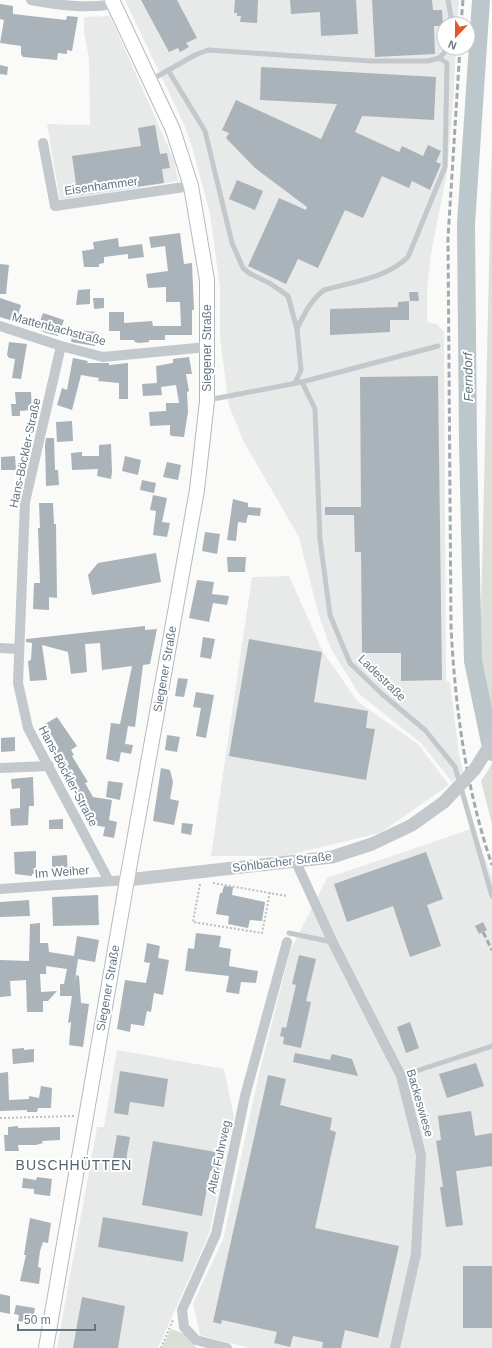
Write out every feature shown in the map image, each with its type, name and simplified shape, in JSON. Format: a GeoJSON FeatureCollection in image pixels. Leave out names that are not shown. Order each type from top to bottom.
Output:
{"type":"FeatureCollection","features":[{"type":"Feature","properties":{"kind":"main road","name":"Siegener Straße"},"geometry":{"type":"LineString","coordinates":[[46,1348],[127,880],[198,490],[207,401],[207,280],[191,186],[173,130],[113,2]]}},
{"type":"Feature","properties":{"kind":"street"},"geometry":{"type":"LineString","coordinates":[[32,0],[54,4],[99,7],[113,2]]}},
{"type":"Feature","properties":{"kind":"street","name":"Eisenhammer"},"geometry":{"type":"LineString","coordinates":[[42,143],[55,206],[191,186]]}},
{"type":"Feature","properties":{"kind":"street","name":"Mattenbachstraße"},"geometry":{"type":"LineString","coordinates":[[0,326],[61,346],[103,356],[207,347]]}},
{"type":"Feature","properties":{"kind":"street","name":"Hans-Böckler-Straße"},"geometry":{"type":"LineString","coordinates":[[61,346],[25,502],[18,649],[18,683],[28,728],[109,882]]}},
{"type":"Feature","properties":{"kind":"street"},"geometry":{"type":"LineString","coordinates":[[0,648],[18,649]]}},
{"type":"Feature","properties":{"kind":"street","name":"Sohlbacher Straße"},"geometry":{"type":"LineString","coordinates":[[127,880],[332,857],[372,844],[412,825],[444,802],[475,769],[492,742]]}},
{"type":"Feature","properties":{"kind":"street"},"geometry":{"type":"LineString","coordinates":[[0,768],[49,766]]}},
{"type":"Feature","properties":{"kind":"street","name":"Backeswiese"},"geometry":{"type":"LineString","coordinates":[[296,862],[333,943],[401,1076],[421,1155],[416,1254],[395,1348]]}},
{"type":"Feature","properties":{"kind":"street","name":"Im Weiher"},"geometry":{"type":"LineString","coordinates":[[0,889],[127,880]]}},
{"type":"Feature","properties":{"kind":"street","name":"Alter Fuhrweg"},"geometry":{"type":"LineString","coordinates":[[182,1310],[216,1234],[245,1096],[288,938]]}},
{"type":"Feature","properties":{"kind":"street"},"geometry":{"type":"LineString","coordinates":[[182,1310],[184,1327],[196,1340],[227,1348]]}},
{"type":"Feature","properties":{"kind":"lane"},"geometry":{"type":"LineString","coordinates":[[448,0],[451,16]]}},
{"type":"Feature","properties":{"kind":"lane"},"geometry":{"type":"LineString","coordinates":[[150,80],[195,55],[208,50],[370,61],[428,61],[439,58],[447,63],[444,167],[408,257],[398,266],[386,272],[324,290],[317,295],[307,309],[297,329]]}},
{"type":"Feature","properties":{"kind":"lane"},"geometry":{"type":"LineString","coordinates":[[168,70],[205,130],[232,243],[243,268],[249,273],[271,284],[288,296],[297,329],[301,370],[295,383]]}},
{"type":"Feature","properties":{"kind":"lane"},"geometry":{"type":"LineString","coordinates":[[207,401],[302,382],[438,346]]}},
{"type":"Feature","properties":{"kind":"lane","name":"Ladestraße"},"geometry":{"type":"LineString","coordinates":[[302,382],[315,409],[320,539],[330,615],[350,662],[382,694],[425,730],[455,767],[492,896]]}},
{"type":"Feature","properties":{"kind":"lane"},"geometry":{"type":"LineString","coordinates":[[288,938],[333,943]]}},
{"type":"Feature","properties":{"kind":"lane"},"geometry":{"type":"LineString","coordinates":[[401,1076],[492,1046]]}},
{"type":"Feature","properties":{"kind":"path"},"geometry":{"type":"LineString","coordinates":[[200,880],[193,922],[216,926],[262,933],[270,892]]}},
{"type":"Feature","properties":{"kind":"path"},"geometry":{"type":"LineString","coordinates":[[208,882],[287,896]]}},
{"type":"Feature","properties":{"kind":"path"},"geometry":{"type":"LineString","coordinates":[[0,1118],[86,1115]]}},
{"type":"Feature","properties":{"kind":"path"},"geometry":{"type":"LineString","coordinates":[[161,1348],[174,1318],[182,1310]]}},
{"type":"Feature","properties":{"kind":"shaded area"},"geometry":{"type":"Polygon","coordinates":[[[125,0],[459,0],[458,16],[436,16],[436,56],[456,56],[447,172],[431,254],[427,290],[427,322],[437,324],[444,332],[446,681],[450,682],[459,755],[463,771],[452,782],[421,743],[359,694],[331,649],[319,616],[299,537],[244,442],[229,406],[220,338],[220,288],[210,214],[193,150],[184,124],[125,0]]]}},
{"type":"Feature","properties":{"kind":"shaded area"},"geometry":{"type":"Polygon","coordinates":[[[110,16],[174,160],[178,181],[60,201],[47,124],[90,125],[89,58],[84,32],[84,17],[110,16]]]}},
{"type":"Feature","properties":{"kind":"shaded area"},"geometry":{"type":"Polygon","coordinates":[[[492,141],[492,728],[480,657],[492,141]]]}},
{"type":"Feature","properties":{"kind":"shaded area"},"geometry":{"type":"Polygon","coordinates":[[[289,576],[323,652],[358,702],[418,744],[449,785],[380,833],[284,856],[211,856],[252,577],[289,576]]]}},
{"type":"Feature","properties":{"kind":"shaded area"},"geometry":{"type":"Polygon","coordinates":[[[492,764],[492,824],[481,781],[492,764]]]}},
{"type":"Feature","properties":{"kind":"shaded area"},"geometry":{"type":"Polygon","coordinates":[[[474,828],[492,877],[492,1348],[249,1348],[200,1335],[193,1303],[223,1240],[259,1074],[290,951],[327,878],[474,828]]]}},
{"type":"Feature","properties":{"kind":"shaded area"},"geometry":{"type":"Polygon","coordinates":[[[117,1050],[224,1069],[234,1117],[209,1234],[158,1348],[57,1348],[97,1127],[104,1127],[117,1050]]]}},
{"type":"Feature","properties":{"kind":"shaded area"},"geometry":{"type":"Polygon","coordinates":[[[171,1329],[185,1334],[197,1348],[162,1348],[171,1329]]]}},
{"type":"Feature","properties":{"kind":"building"},"geometry":{"type":"Polygon","coordinates":[[[141,0],[177,0],[197,38],[186,43],[189,47],[180,52],[178,48],[169,52],[141,0]]]}},
{"type":"Feature","properties":{"kind":"building"},"geometry":{"type":"Polygon","coordinates":[[[235,0],[258,0],[257,23],[240,22],[241,16],[237,16],[237,13],[234,13],[235,0]]]}},
{"type":"Feature","properties":{"kind":"building"},"geometry":{"type":"Polygon","coordinates":[[[290,0],[356,0],[358,34],[321,36],[320,12],[291,14],[290,0]]]}},
{"type":"Feature","properties":{"kind":"building"},"geometry":{"type":"Polygon","coordinates":[[[372,0],[432,0],[433,10],[442,10],[442,16],[436,16],[436,26],[434,26],[435,54],[375,57],[372,0]]]}},
{"type":"Feature","properties":{"kind":"building"},"geometry":{"type":"Polygon","coordinates":[[[0,4],[13,6],[13,14],[66,20],[67,16],[78,17],[72,51],[67,50],[67,54],[58,53],[57,60],[23,57],[21,54],[21,46],[0,43],[4,20],[0,19],[0,4]]]}},
{"type":"Feature","properties":{"kind":"building"},"geometry":{"type":"Polygon","coordinates":[[[0,65],[8,67],[7,75],[0,74],[0,65]]]}},
{"type":"Feature","properties":{"kind":"building"},"geometry":{"type":"Polygon","coordinates":[[[261,67],[436,77],[434,120],[362,116],[355,132],[399,152],[402,146],[423,156],[428,145],[441,151],[436,162],[441,164],[430,190],[412,181],[409,188],[382,176],[363,218],[345,210],[318,268],[298,259],[286,284],[248,266],[279,198],[306,210],[307,207],[255,168],[226,138],[229,133],[222,130],[236,100],[321,139],[337,104],[260,100],[261,67]]]}},
{"type":"Feature","properties":{"kind":"building"},"geometry":{"type":"Polygon","coordinates":[[[155,125],[160,154],[167,153],[170,168],[162,169],[164,183],[67,197],[65,186],[76,184],[72,156],[141,146],[138,128],[155,125]]]}},
{"type":"Feature","properties":{"kind":"building"},"geometry":{"type":"Polygon","coordinates":[[[237,180],[263,191],[255,210],[229,199],[237,180]]]}},
{"type":"Feature","properties":{"kind":"building"},"geometry":{"type":"Polygon","coordinates":[[[180,233],[184,264],[192,263],[194,310],[192,310],[192,335],[165,335],[165,340],[149,340],[149,342],[139,343],[135,342],[134,340],[120,340],[120,331],[109,331],[109,312],[124,312],[124,323],[152,321],[153,326],[181,326],[180,302],[166,302],[166,287],[148,288],[146,274],[168,271],[165,246],[151,248],[149,237],[180,233]]]}},
{"type":"Feature","properties":{"kind":"building"},"geometry":{"type":"Polygon","coordinates":[[[118,238],[119,247],[142,244],[144,257],[128,259],[128,254],[104,257],[104,263],[99,264],[99,267],[84,267],[82,251],[94,249],[93,242],[118,238]]]}},
{"type":"Feature","properties":{"kind":"building"},"geometry":{"type":"Polygon","coordinates":[[[0,264],[9,265],[6,294],[0,294],[0,264]]]}},
{"type":"Feature","properties":{"kind":"building"},"geometry":{"type":"Polygon","coordinates":[[[90,289],[90,304],[76,305],[78,290],[90,289]]]}},
{"type":"Feature","properties":{"kind":"building"},"geometry":{"type":"Polygon","coordinates":[[[409,292],[418,292],[419,301],[410,301],[409,292]]]}},
{"type":"Feature","properties":{"kind":"building"},"geometry":{"type":"Polygon","coordinates":[[[0,298],[21,305],[16,322],[0,317],[0,298]]]}},
{"type":"Feature","properties":{"kind":"building"},"geometry":{"type":"Polygon","coordinates":[[[93,298],[104,298],[104,308],[94,309],[93,298]]]}},
{"type":"Feature","properties":{"kind":"building"},"geometry":{"type":"Polygon","coordinates":[[[409,301],[409,320],[390,320],[390,332],[330,335],[330,309],[398,307],[398,302],[409,301]]]}},
{"type":"Feature","properties":{"kind":"building"},"geometry":{"type":"Polygon","coordinates":[[[43,313],[64,320],[58,336],[37,329],[43,313]]]}},
{"type":"Feature","properties":{"kind":"building"},"geometry":{"type":"Polygon","coordinates":[[[73,330],[97,332],[95,346],[71,342],[73,330]]]}},
{"type":"Feature","properties":{"kind":"building"},"geometry":{"type":"Polygon","coordinates":[[[9,342],[27,344],[21,379],[12,378],[15,359],[9,358],[7,355],[9,342]]]}},
{"type":"Feature","properties":{"kind":"building"},"geometry":{"type":"Polygon","coordinates":[[[189,357],[192,374],[186,374],[189,391],[187,392],[188,412],[184,437],[172,436],[170,435],[170,425],[150,426],[149,412],[166,411],[166,403],[179,403],[176,385],[161,387],[162,395],[143,396],[142,384],[157,383],[156,366],[173,363],[173,359],[189,357]]]}},
{"type":"Feature","properties":{"kind":"building"},"geometry":{"type":"Polygon","coordinates":[[[73,358],[88,361],[87,363],[109,363],[109,365],[128,363],[128,399],[119,399],[119,383],[98,381],[99,378],[81,375],[72,410],[57,405],[62,388],[67,390],[73,358]]]}},
{"type":"Feature","properties":{"kind":"building"},"geometry":{"type":"Polygon","coordinates":[[[438,376],[442,680],[401,681],[401,653],[362,653],[361,552],[355,552],[354,515],[325,515],[325,507],[361,507],[360,377],[438,376]]]}},
{"type":"Feature","properties":{"kind":"building"},"geometry":{"type":"Polygon","coordinates":[[[15,392],[31,392],[32,410],[20,411],[20,416],[12,416],[11,404],[16,404],[15,392]]]}},
{"type":"Feature","properties":{"kind":"building"},"geometry":{"type":"Polygon","coordinates":[[[72,421],[73,441],[57,442],[56,422],[72,421]]]}},
{"type":"Feature","properties":{"kind":"building"},"geometry":{"type":"Polygon","coordinates":[[[46,438],[54,438],[55,470],[58,470],[59,485],[46,486],[46,438]]]}},
{"type":"Feature","properties":{"kind":"building"},"geometry":{"type":"Polygon","coordinates":[[[111,444],[111,479],[97,476],[98,469],[72,470],[71,453],[82,452],[82,456],[99,456],[99,445],[111,444]]]}},
{"type":"Feature","properties":{"kind":"building"},"geometry":{"type":"Polygon","coordinates":[[[15,456],[16,470],[1,470],[1,457],[15,456]]]}},
{"type":"Feature","properties":{"kind":"building"},"geometry":{"type":"Polygon","coordinates":[[[125,456],[141,460],[138,475],[122,471],[125,456]]]}},
{"type":"Feature","properties":{"kind":"building"},"geometry":{"type":"Polygon","coordinates":[[[167,462],[181,465],[178,480],[163,477],[167,462]]]}},
{"type":"Feature","properties":{"kind":"building"},"geometry":{"type":"Polygon","coordinates":[[[142,480],[156,483],[154,493],[140,490],[142,480]]]}},
{"type":"Feature","properties":{"kind":"building"},"geometry":{"type":"Polygon","coordinates":[[[153,495],[167,498],[162,522],[170,523],[167,537],[153,535],[156,511],[150,510],[153,495]]]}},
{"type":"Feature","properties":{"kind":"building"},"geometry":{"type":"Polygon","coordinates":[[[233,499],[248,503],[248,507],[261,508],[260,516],[248,515],[246,523],[238,522],[236,541],[227,540],[233,499]]]}},
{"type":"Feature","properties":{"kind":"building"},"geometry":{"type":"Polygon","coordinates":[[[39,503],[53,503],[54,524],[56,524],[57,598],[49,597],[49,610],[33,609],[34,583],[40,583],[38,528],[40,528],[39,503]]]}},
{"type":"Feature","properties":{"kind":"building"},"geometry":{"type":"Polygon","coordinates":[[[205,532],[220,534],[217,554],[202,551],[205,532]]]}},
{"type":"Feature","properties":{"kind":"building"},"geometry":{"type":"Polygon","coordinates":[[[156,553],[161,582],[92,595],[88,575],[98,563],[156,553]]]}},
{"type":"Feature","properties":{"kind":"building"},"geometry":{"type":"Polygon","coordinates":[[[227,557],[246,557],[245,572],[228,572],[227,557]]]}},
{"type":"Feature","properties":{"kind":"building"},"geometry":{"type":"Polygon","coordinates":[[[197,580],[214,582],[212,594],[229,596],[227,605],[213,603],[209,622],[189,618],[197,580]]]}},
{"type":"Feature","properties":{"kind":"building"},"geometry":{"type":"Polygon","coordinates":[[[145,626],[145,630],[157,629],[150,664],[143,665],[135,727],[128,726],[125,744],[133,745],[131,754],[121,752],[119,762],[106,759],[111,723],[120,724],[132,666],[102,670],[100,643],[85,644],[87,672],[71,674],[68,652],[42,645],[47,680],[30,681],[28,661],[31,660],[32,643],[26,642],[26,639],[145,626]]]}},
{"type":"Feature","properties":{"kind":"building"},"geometry":{"type":"Polygon","coordinates":[[[203,637],[215,639],[211,659],[200,657],[203,637]]]}},
{"type":"Feature","properties":{"kind":"building"},"geometry":{"type":"Polygon","coordinates":[[[249,639],[322,652],[314,702],[368,711],[366,728],[375,729],[366,780],[229,756],[249,639]]]}},
{"type":"Feature","properties":{"kind":"building"},"geometry":{"type":"Polygon","coordinates":[[[178,678],[188,679],[184,697],[175,696],[178,678]]]}},
{"type":"Feature","properties":{"kind":"building"},"geometry":{"type":"Polygon","coordinates":[[[196,692],[214,695],[206,738],[196,736],[201,708],[193,707],[196,692]]]}},
{"type":"Feature","properties":{"kind":"building"},"geometry":{"type":"Polygon","coordinates":[[[57,717],[77,746],[71,750],[74,755],[72,756],[88,782],[85,783],[93,797],[112,800],[109,820],[117,822],[114,838],[103,836],[105,827],[88,824],[88,819],[86,819],[89,805],[82,795],[78,797],[69,781],[72,779],[56,750],[59,748],[45,724],[57,717]]]}},
{"type":"Feature","properties":{"kind":"building"},"geometry":{"type":"Polygon","coordinates":[[[167,735],[180,737],[177,752],[165,750],[167,735]]]}},
{"type":"Feature","properties":{"kind":"building"},"geometry":{"type":"Polygon","coordinates":[[[15,737],[15,751],[1,752],[1,738],[15,737]]]}},
{"type":"Feature","properties":{"kind":"building"},"geometry":{"type":"Polygon","coordinates":[[[161,768],[170,770],[173,782],[170,799],[179,801],[174,825],[153,821],[161,768]]]}},
{"type":"Feature","properties":{"kind":"building"},"geometry":{"type":"Polygon","coordinates":[[[33,777],[34,806],[29,806],[28,825],[11,826],[10,809],[20,808],[20,788],[12,789],[11,779],[33,777]]]}},
{"type":"Feature","properties":{"kind":"building"},"geometry":{"type":"Polygon","coordinates":[[[108,781],[123,783],[120,800],[106,797],[108,781]]]}},
{"type":"Feature","properties":{"kind":"building"},"geometry":{"type":"Polygon","coordinates":[[[63,819],[63,829],[49,829],[49,820],[63,819]]]}},
{"type":"Feature","properties":{"kind":"building"},"geometry":{"type":"Polygon","coordinates":[[[182,823],[193,824],[191,835],[181,833],[182,823]]]}},
{"type":"Feature","properties":{"kind":"building"},"geometry":{"type":"Polygon","coordinates":[[[36,851],[36,874],[32,874],[32,876],[15,874],[14,852],[36,851]]]}},
{"type":"Feature","properties":{"kind":"building"},"geometry":{"type":"Polygon","coordinates":[[[426,852],[443,899],[427,905],[441,946],[410,957],[393,906],[347,922],[334,884],[426,852]]]}},
{"type":"Feature","properties":{"kind":"building"},"geometry":{"type":"Polygon","coordinates":[[[67,855],[68,877],[52,877],[52,856],[67,855]]]}},
{"type":"Feature","properties":{"kind":"building"},"geometry":{"type":"Polygon","coordinates":[[[224,886],[233,887],[232,895],[265,902],[262,921],[250,920],[248,928],[228,924],[229,916],[216,914],[220,893],[222,893],[224,886]]]}},
{"type":"Feature","properties":{"kind":"building"},"geometry":{"type":"Polygon","coordinates":[[[98,895],[99,925],[53,926],[52,897],[98,895]]]}},
{"type":"Feature","properties":{"kind":"building"},"geometry":{"type":"Polygon","coordinates":[[[29,900],[30,916],[0,917],[0,902],[29,900]]]}},
{"type":"Feature","properties":{"kind":"building"},"geometry":{"type":"Polygon","coordinates":[[[483,922],[487,930],[479,934],[475,926],[483,922]]]}},
{"type":"Feature","properties":{"kind":"building"},"geometry":{"type":"Polygon","coordinates":[[[40,923],[40,943],[48,943],[49,952],[74,956],[77,936],[99,940],[95,962],[78,959],[74,986],[76,975],[79,976],[81,1003],[89,1004],[83,1047],[69,1045],[71,1022],[68,1023],[72,996],[60,996],[60,984],[64,984],[67,969],[46,966],[46,974],[40,974],[41,992],[57,991],[48,1001],[43,1001],[43,1012],[27,1012],[26,980],[10,981],[11,996],[0,997],[0,960],[29,961],[30,924],[40,923]]]}},
{"type":"Feature","properties":{"kind":"building"},"geometry":{"type":"Polygon","coordinates":[[[196,933],[221,936],[219,947],[231,949],[229,966],[258,971],[256,983],[241,982],[239,994],[226,992],[229,976],[185,971],[188,948],[194,949],[196,933]]]}},
{"type":"Feature","properties":{"kind":"building"},"geometry":{"type":"Polygon","coordinates":[[[147,943],[160,946],[158,958],[169,960],[163,995],[154,993],[151,1012],[147,1011],[144,1026],[131,1024],[130,1032],[117,1029],[125,980],[146,983],[150,963],[144,962],[147,943]]]}},
{"type":"Feature","properties":{"kind":"building"},"geometry":{"type":"Polygon","coordinates":[[[299,955],[316,959],[306,1001],[311,1002],[301,1048],[283,1044],[284,1037],[280,1036],[282,1027],[286,1028],[296,985],[292,984],[299,955]]]}},
{"type":"Feature","properties":{"kind":"building"},"geometry":{"type":"Polygon","coordinates":[[[410,1022],[419,1048],[406,1053],[397,1027],[410,1022]]]}},
{"type":"Feature","properties":{"kind":"building"},"geometry":{"type":"Polygon","coordinates":[[[24,1048],[24,1050],[34,1049],[34,1062],[13,1064],[12,1049],[24,1048]]]}},
{"type":"Feature","properties":{"kind":"building"},"geometry":{"type":"Polygon","coordinates":[[[295,1053],[330,1060],[332,1054],[352,1059],[358,1076],[293,1062],[295,1053]]]}},
{"type":"Feature","properties":{"kind":"building"},"geometry":{"type":"Polygon","coordinates":[[[476,1063],[484,1086],[447,1098],[439,1074],[476,1063]]]}},
{"type":"Feature","properties":{"kind":"building"},"geometry":{"type":"Polygon","coordinates":[[[120,1071],[168,1079],[164,1107],[130,1102],[128,1115],[114,1113],[120,1071]]]}},
{"type":"Feature","properties":{"kind":"building"},"geometry":{"type":"Polygon","coordinates":[[[8,1072],[9,1100],[29,1099],[29,1096],[39,1098],[41,1086],[52,1088],[51,1108],[38,1108],[37,1112],[27,1112],[27,1110],[0,1111],[0,1073],[8,1072]]]}},
{"type":"Feature","properties":{"kind":"building"},"geometry":{"type":"Polygon","coordinates":[[[268,1075],[286,1079],[280,1105],[332,1118],[330,1130],[336,1132],[315,1228],[399,1246],[378,1338],[345,1330],[341,1348],[322,1348],[323,1342],[293,1336],[290,1347],[274,1343],[277,1332],[222,1320],[221,1324],[213,1322],[268,1075]]]}},
{"type":"Feature","properties":{"kind":"building"},"geometry":{"type":"Polygon","coordinates":[[[471,1111],[475,1136],[492,1133],[492,1166],[456,1171],[463,1225],[446,1227],[440,1187],[443,1187],[436,1141],[441,1140],[438,1116],[471,1111]]]}},
{"type":"Feature","properties":{"kind":"building"},"geometry":{"type":"Polygon","coordinates":[[[18,1126],[18,1128],[60,1127],[60,1140],[42,1141],[43,1143],[36,1145],[18,1145],[19,1151],[5,1151],[4,1135],[8,1135],[8,1127],[18,1126]]]}},
{"type":"Feature","properties":{"kind":"building"},"geometry":{"type":"Polygon","coordinates":[[[117,1135],[130,1137],[126,1160],[113,1158],[117,1135]]]}},
{"type":"Feature","properties":{"kind":"building"},"geometry":{"type":"Polygon","coordinates":[[[153,1141],[221,1153],[218,1172],[210,1171],[202,1216],[142,1205],[153,1141]]]}},
{"type":"Feature","properties":{"kind":"building"},"geometry":{"type":"Polygon","coordinates":[[[37,1177],[52,1179],[50,1196],[34,1194],[34,1189],[22,1188],[23,1178],[36,1180],[37,1177]]]}},
{"type":"Feature","properties":{"kind":"building"},"geometry":{"type":"Polygon","coordinates":[[[103,1217],[188,1232],[183,1262],[98,1247],[103,1217]]]}},
{"type":"Feature","properties":{"kind":"building"},"geometry":{"type":"Polygon","coordinates":[[[30,1218],[51,1223],[48,1243],[43,1242],[40,1251],[38,1267],[41,1268],[39,1284],[20,1281],[26,1255],[24,1255],[30,1218]]]}},
{"type":"Feature","properties":{"kind":"building"},"geometry":{"type":"Polygon","coordinates":[[[463,1266],[492,1266],[492,1328],[463,1328],[463,1266]]]}},
{"type":"Feature","properties":{"kind":"building"},"geometry":{"type":"Polygon","coordinates":[[[0,1294],[10,1296],[10,1314],[0,1312],[0,1294]]]}},
{"type":"Feature","properties":{"kind":"building"},"geometry":{"type":"Polygon","coordinates":[[[82,1297],[125,1306],[118,1348],[73,1348],[82,1297]]]}},
{"type":"Feature","properties":{"kind":"building"},"geometry":{"type":"Polygon","coordinates":[[[16,1305],[35,1308],[32,1323],[18,1321],[19,1315],[14,1314],[16,1305]]]}},
{"type":"Feature","properties":{"kind":"waterway","name":"Ferndorf"},"geometry":{"type":"LineString","coordinates":[[481,0],[466,224],[468,443],[473,661],[492,752]]}},
{"type":"Feature","properties":{"kind":"railway"},"geometry":{"type":"LineString","coordinates":[[462,16],[463,0]]}},
{"type":"Feature","properties":{"kind":"railway"},"geometry":{"type":"LineString","coordinates":[[459,56],[448,238],[451,626],[455,687],[463,747],[475,807],[492,865]]}},
{"type":"Feature","properties":{"kind":"railway"},"geometry":{"type":"LineString","coordinates":[[483,932],[492,950]]}},
{"type":"Feature","properties":{"kind":"district","name":"BUSCHHÜTTEN"},"geometry":{"type":"Point","coordinates":[74,1165]}}]}
